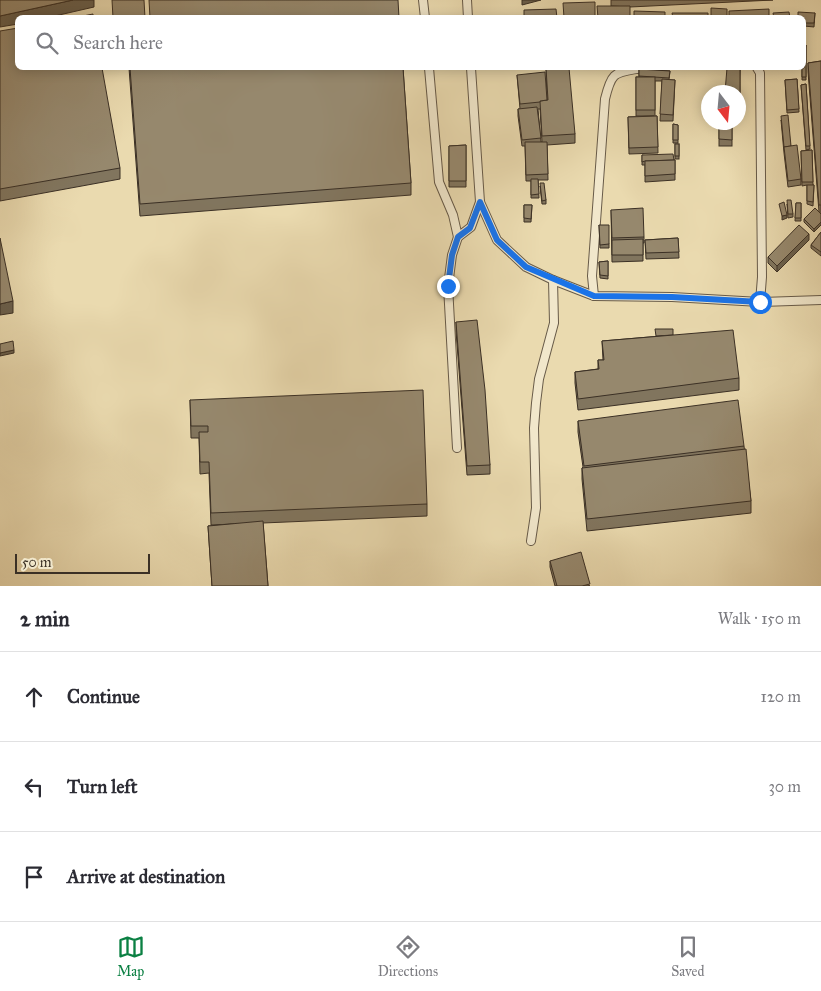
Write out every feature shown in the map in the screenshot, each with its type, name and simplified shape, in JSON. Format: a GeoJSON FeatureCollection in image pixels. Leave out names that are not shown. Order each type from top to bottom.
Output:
{"type":"FeatureCollection","features":[{"type":"Feature","properties":{"kind":"lane"},"geometry":{"type":"LineString","coordinates":[[424,0],[425,15]]}},
{"type":"Feature","properties":{"kind":"lane"},"geometry":{"type":"LineString","coordinates":[[466,0],[468,15]]}},
{"type":"Feature","properties":{"kind":"lane"},"geometry":{"type":"LineString","coordinates":[[429,70],[439,182],[458,237]]}},
{"type":"Feature","properties":{"kind":"lane"},"geometry":{"type":"LineString","coordinates":[[470,70],[480,202],[497,240],[526,267],[552,280],[594,296],[672,297],[760,302],[821,300]]}},
{"type":"Feature","properties":{"kind":"lane"},"geometry":{"type":"LineString","coordinates":[[594,296],[593,266],[604,99],[609,80],[617,73],[632,70]]}},
{"type":"Feature","properties":{"kind":"lane"},"geometry":{"type":"LineString","coordinates":[[757,70],[760,82],[762,277],[760,302]]}},
{"type":"Feature","properties":{"kind":"lane"},"geometry":{"type":"LineString","coordinates":[[457,448],[448,286],[452,255],[458,237],[470,228],[480,202]]}},
{"type":"Feature","properties":{"kind":"lane"},"geometry":{"type":"LineString","coordinates":[[531,541],[536,508],[535,420],[539,379],[554,323],[552,280]]}},
{"type":"Feature","properties":{"kind":"building"},"geometry":{"type":"Polygon","coordinates":[[[0,0],[73,0],[0,16],[0,0]]]}},
{"type":"Feature","properties":{"kind":"building"},"geometry":{"type":"Polygon","coordinates":[[[112,0],[144,0],[145,15],[113,15],[112,0]]]}},
{"type":"Feature","properties":{"kind":"building"},"geometry":{"type":"Polygon","coordinates":[[[149,0],[398,0],[399,15],[150,15],[149,0]]]}},
{"type":"Feature","properties":{"kind":"building"},"geometry":{"type":"Polygon","coordinates":[[[595,2],[595,15],[564,15],[563,3],[595,2]]]}},
{"type":"Feature","properties":{"kind":"building"},"geometry":{"type":"Polygon","coordinates":[[[597,6],[630,6],[630,15],[598,15],[597,6]]]}},
{"type":"Feature","properties":{"kind":"building"},"geometry":{"type":"Polygon","coordinates":[[[711,8],[727,9],[727,15],[711,15],[711,8]]]}},
{"type":"Feature","properties":{"kind":"building"},"geometry":{"type":"Polygon","coordinates":[[[556,9],[557,15],[524,15],[524,10],[556,9]]]}},
{"type":"Feature","properties":{"kind":"building"},"geometry":{"type":"Polygon","coordinates":[[[769,9],[769,15],[729,15],[729,11],[769,9]]]}},
{"type":"Feature","properties":{"kind":"building"},"geometry":{"type":"Polygon","coordinates":[[[634,11],[665,12],[665,15],[634,15],[634,11]]]}},
{"type":"Feature","properties":{"kind":"building"},"geometry":{"type":"Polygon","coordinates":[[[789,12],[790,15],[773,15],[773,13],[789,12]]]}},
{"type":"Feature","properties":{"kind":"building"},"geometry":{"type":"Polygon","coordinates":[[[798,12],[815,13],[814,23],[806,23],[806,15],[798,15],[798,12]]]}},
{"type":"Feature","properties":{"kind":"building"},"geometry":{"type":"Polygon","coordinates":[[[672,13],[708,13],[708,15],[672,15],[672,13]]]}},
{"type":"Feature","properties":{"kind":"building"},"geometry":{"type":"Polygon","coordinates":[[[15,28],[15,70],[102,70],[120,168],[0,189],[0,31],[15,28]]]}},
{"type":"Feature","properties":{"kind":"building"},"geometry":{"type":"Polygon","coordinates":[[[821,61],[821,205],[819,205],[808,63],[821,61]]]}},
{"type":"Feature","properties":{"kind":"building"},"geometry":{"type":"Polygon","coordinates":[[[130,70],[403,70],[411,183],[140,204],[130,70]]]}},
{"type":"Feature","properties":{"kind":"building"},"geometry":{"type":"Polygon","coordinates":[[[546,70],[569,70],[575,134],[542,136],[540,101],[548,100],[546,70]]]}},
{"type":"Feature","properties":{"kind":"building"},"geometry":{"type":"Polygon","coordinates":[[[639,70],[670,71],[669,78],[639,76],[639,70]]]}},
{"type":"Feature","properties":{"kind":"building"},"geometry":{"type":"Polygon","coordinates":[[[727,70],[740,70],[740,85],[726,85],[727,70]]]}},
{"type":"Feature","properties":{"kind":"building"},"geometry":{"type":"Polygon","coordinates":[[[802,70],[806,70],[806,77],[802,77],[802,70]]]}},
{"type":"Feature","properties":{"kind":"building"},"geometry":{"type":"Polygon","coordinates":[[[545,72],[547,100],[520,104],[517,75],[545,72]]]}},
{"type":"Feature","properties":{"kind":"building"},"geometry":{"type":"Polygon","coordinates":[[[636,77],[655,77],[655,110],[636,110],[636,77]]]}},
{"type":"Feature","properties":{"kind":"building"},"geometry":{"type":"Polygon","coordinates":[[[662,79],[675,80],[673,115],[660,114],[662,79]]]}},
{"type":"Feature","properties":{"kind":"building"},"geometry":{"type":"Polygon","coordinates":[[[797,79],[799,109],[787,110],[785,80],[797,79]]]}},
{"type":"Feature","properties":{"kind":"building"},"geometry":{"type":"Polygon","coordinates":[[[806,84],[810,146],[806,146],[801,85],[806,84]]]}},
{"type":"Feature","properties":{"kind":"building"},"geometry":{"type":"Polygon","coordinates":[[[537,107],[541,138],[522,140],[518,109],[537,107]]]}},
{"type":"Feature","properties":{"kind":"building"},"geometry":{"type":"Polygon","coordinates":[[[788,115],[791,146],[784,147],[781,116],[788,115]]]}},
{"type":"Feature","properties":{"kind":"building"},"geometry":{"type":"Polygon","coordinates":[[[657,116],[658,147],[629,148],[628,117],[657,116]]]}},
{"type":"Feature","properties":{"kind":"building"},"geometry":{"type":"Polygon","coordinates":[[[673,124],[678,125],[678,140],[673,140],[673,124]]]}},
{"type":"Feature","properties":{"kind":"building"},"geometry":{"type":"Polygon","coordinates":[[[719,130],[732,130],[732,140],[719,139],[719,130]]]}},
{"type":"Feature","properties":{"kind":"building"},"geometry":{"type":"Polygon","coordinates":[[[525,142],[547,142],[548,174],[526,175],[525,142]]]}},
{"type":"Feature","properties":{"kind":"building"},"geometry":{"type":"Polygon","coordinates":[[[675,144],[679,144],[679,156],[675,156],[675,144]]]}},
{"type":"Feature","properties":{"kind":"building"},"geometry":{"type":"Polygon","coordinates":[[[466,145],[466,181],[449,181],[449,146],[466,145]]]}},
{"type":"Feature","properties":{"kind":"building"},"geometry":{"type":"Polygon","coordinates":[[[797,145],[801,179],[788,181],[784,147],[797,145]]]}},
{"type":"Feature","properties":{"kind":"building"},"geometry":{"type":"Polygon","coordinates":[[[812,150],[813,182],[802,182],[801,151],[812,150]]]}},
{"type":"Feature","properties":{"kind":"building"},"geometry":{"type":"Polygon","coordinates":[[[673,154],[674,160],[642,162],[642,155],[673,154]]]}},
{"type":"Feature","properties":{"kind":"building"},"geometry":{"type":"Polygon","coordinates":[[[675,160],[675,174],[645,176],[645,161],[675,160]]]}},
{"type":"Feature","properties":{"kind":"building"},"geometry":{"type":"Polygon","coordinates":[[[531,179],[538,179],[539,194],[531,195],[531,179]]]}},
{"type":"Feature","properties":{"kind":"building"},"geometry":{"type":"Polygon","coordinates":[[[540,183],[544,183],[546,200],[542,201],[540,183]]]}},
{"type":"Feature","properties":{"kind":"building"},"geometry":{"type":"Polygon","coordinates":[[[807,185],[814,185],[813,202],[807,201],[807,185]]]}},
{"type":"Feature","properties":{"kind":"building"},"geometry":{"type":"Polygon","coordinates":[[[787,200],[791,200],[793,214],[788,214],[787,200]]]}},
{"type":"Feature","properties":{"kind":"building"},"geometry":{"type":"Polygon","coordinates":[[[784,202],[787,215],[782,216],[779,204],[784,202]]]}},
{"type":"Feature","properties":{"kind":"building"},"geometry":{"type":"Polygon","coordinates":[[[796,203],[801,203],[801,218],[795,218],[796,203]]]}},
{"type":"Feature","properties":{"kind":"building"},"geometry":{"type":"Polygon","coordinates":[[[524,205],[532,205],[531,219],[524,218],[524,205]]]}},
{"type":"Feature","properties":{"kind":"building"},"geometry":{"type":"Polygon","coordinates":[[[643,208],[644,237],[612,238],[611,210],[643,208]]]}},
{"type":"Feature","properties":{"kind":"building"},"geometry":{"type":"Polygon","coordinates":[[[815,208],[821,214],[821,222],[814,229],[804,219],[815,208]]]}},
{"type":"Feature","properties":{"kind":"building"},"geometry":{"type":"Polygon","coordinates":[[[599,225],[609,225],[609,244],[600,245],[599,225]]]}},
{"type":"Feature","properties":{"kind":"building"},"geometry":{"type":"Polygon","coordinates":[[[799,225],[809,234],[777,266],[768,257],[799,225]]]}},
{"type":"Feature","properties":{"kind":"building"},"geometry":{"type":"Polygon","coordinates":[[[821,232],[821,252],[811,245],[821,232]]]}},
{"type":"Feature","properties":{"kind":"building"},"geometry":{"type":"Polygon","coordinates":[[[0,238],[13,301],[0,304],[0,238]]]}},
{"type":"Feature","properties":{"kind":"building"},"geometry":{"type":"Polygon","coordinates":[[[678,238],[679,252],[646,253],[645,240],[678,238]]]}},
{"type":"Feature","properties":{"kind":"building"},"geometry":{"type":"Polygon","coordinates":[[[643,239],[643,255],[612,255],[612,240],[643,239]]]}},
{"type":"Feature","properties":{"kind":"building"},"geometry":{"type":"Polygon","coordinates":[[[608,261],[608,276],[600,275],[599,262],[608,261]]]}},
{"type":"Feature","properties":{"kind":"building"},"geometry":{"type":"Polygon","coordinates":[[[477,320],[485,390],[490,465],[467,466],[456,322],[477,320]]]}},
{"type":"Feature","properties":{"kind":"building"},"geometry":{"type":"Polygon","coordinates":[[[655,329],[673,329],[673,335],[656,336],[655,329]]]}},
{"type":"Feature","properties":{"kind":"building"},"geometry":{"type":"Polygon","coordinates":[[[733,330],[739,378],[578,399],[575,372],[599,369],[598,360],[604,360],[602,341],[733,330]]]}},
{"type":"Feature","properties":{"kind":"building"},"geometry":{"type":"Polygon","coordinates":[[[13,341],[14,350],[0,353],[0,344],[13,341]]]}},
{"type":"Feature","properties":{"kind":"building"},"geometry":{"type":"Polygon","coordinates":[[[423,390],[427,504],[211,513],[209,462],[200,462],[199,432],[208,432],[208,426],[191,426],[190,400],[423,390]]]}},
{"type":"Feature","properties":{"kind":"building"},"geometry":{"type":"Polygon","coordinates":[[[738,400],[744,446],[584,466],[578,421],[738,400]]]}},
{"type":"Feature","properties":{"kind":"building"},"geometry":{"type":"Polygon","coordinates":[[[746,449],[751,501],[587,519],[582,468],[746,449]]]}},
{"type":"Feature","properties":{"kind":"building"},"geometry":{"type":"Polygon","coordinates":[[[263,521],[268,586],[212,586],[208,526],[263,521]]]}},
{"type":"Feature","properties":{"kind":"building"},"geometry":{"type":"Polygon","coordinates":[[[581,552],[590,584],[582,586],[557,586],[550,561],[581,552]]]}},
{"type":"Feature","properties":{"kind":"route"},"geometry":{"type":"LineString","coordinates":[[448,286],[452,255],[458,237],[470,228],[480,202],[497,240],[526,267],[552,280],[594,296],[672,297],[760,302]]}}]}
